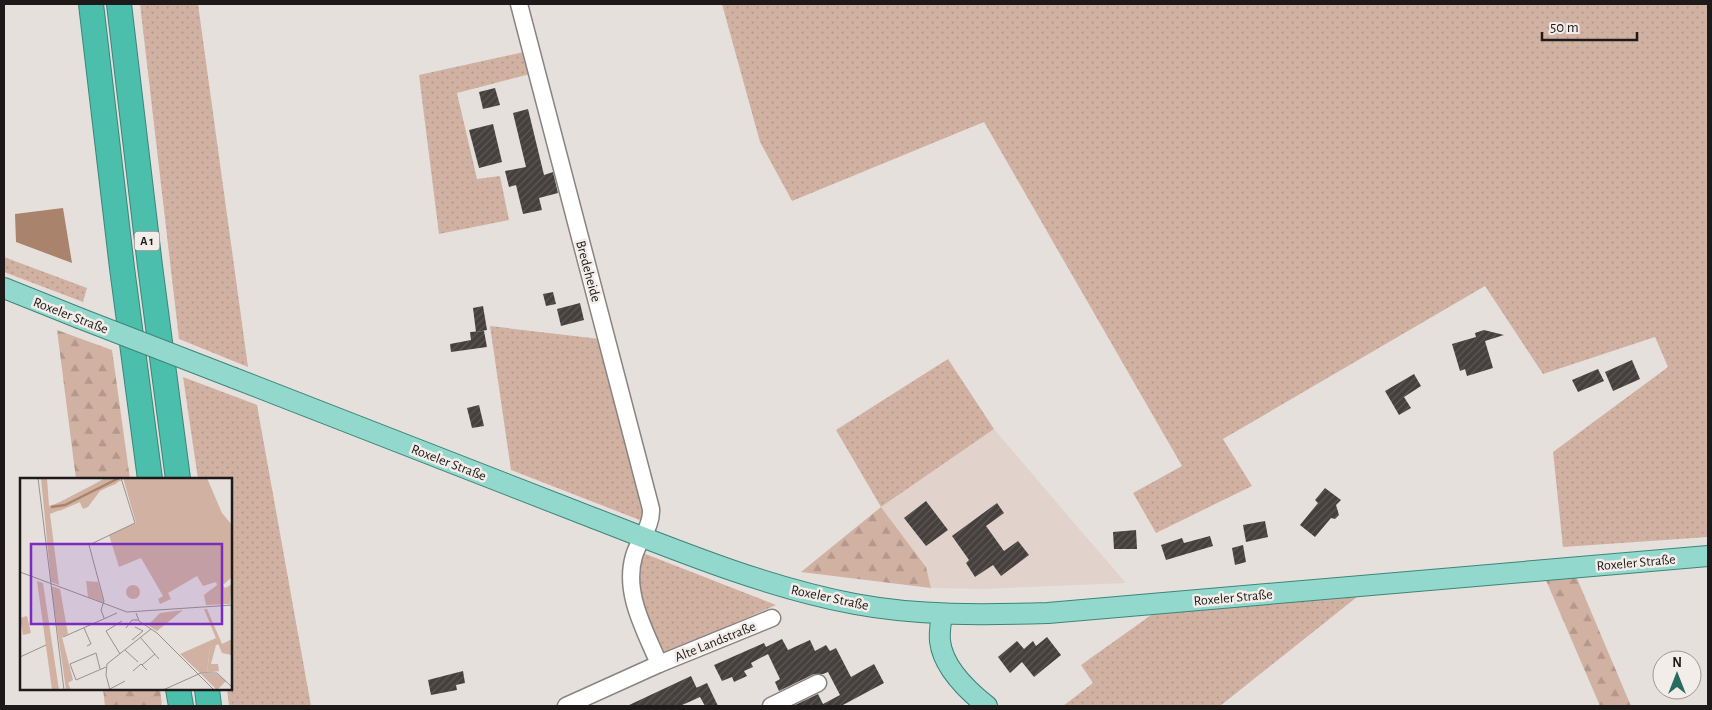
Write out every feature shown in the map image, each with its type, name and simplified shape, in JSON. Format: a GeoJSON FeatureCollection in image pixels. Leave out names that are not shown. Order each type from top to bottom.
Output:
{"type":"FeatureCollection","features":[{"type":"Feature","properties":{"kind":"highway","name":"A 1"},"geometry":{"type":"LineString","coordinates":[[91,4],[122,268],[150,478]]}},
{"type":"Feature","properties":{"kind":"highway","name":"A 1"},"geometry":{"type":"LineString","coordinates":[[119,4],[150,266],[178,478]]}},
{"type":"Feature","properties":{"kind":"highway"},"geometry":{"type":"LineString","coordinates":[[178,690],[181,706]]}},
{"type":"Feature","properties":{"kind":"highway"},"geometry":{"type":"LineString","coordinates":[[207,690],[209,706]]}},
{"type":"Feature","properties":{"kind":"main road","name":"Roxeler Straße"},"geometry":{"type":"LineString","coordinates":[[4,288],[643,537],[758,579],[806,593],[856,604],[942,614],[1048,613],[1708,556]]}},
{"type":"Feature","properties":{"kind":"main road"},"geometry":{"type":"LineString","coordinates":[[942,614],[940,640],[945,657],[966,688],[987,706]]}},
{"type":"Feature","properties":{"kind":"street","name":"Bredeheide"},"geometry":{"type":"LineString","coordinates":[[520,4],[651,509],[651,520],[643,537]]}},
{"type":"Feature","properties":{"kind":"street","name":"Alte Landstraße"},"geometry":{"type":"LineString","coordinates":[[643,537],[634,557],[630,585],[634,605],[659,664]]}},
{"type":"Feature","properties":{"kind":"street","name":"Alte Landstraße"},"geometry":{"type":"LineString","coordinates":[[566,706],[659,664],[772,618]]}},
{"type":"Feature","properties":{"kind":"street"},"geometry":{"type":"LineString","coordinates":[[771,706],[818,683]]}},
{"type":"Feature","properties":{"kind":"shaded area"},"geometry":{"type":"Polygon","coordinates":[[[63,208],[72,263],[16,242],[15,214],[63,208]]]}},
{"type":"Feature","properties":{"kind":"shaded area"},"geometry":{"type":"Polygon","coordinates":[[[994,429],[1126,583],[983,589],[931,588],[926,567],[881,507],[994,429]]]}},
{"type":"Feature","properties":{"kind":"green space"},"geometry":{"type":"Polygon","coordinates":[[[140,4],[198,4],[248,367],[179,339],[140,4]]]}},
{"type":"Feature","properties":{"kind":"green space"},"geometry":{"type":"Polygon","coordinates":[[[722,4],[1708,4],[1708,537],[1563,547],[1553,452],[1668,367],[1655,337],[1543,374],[1485,286],[1223,439],[1252,486],[1156,533],[1133,493],[1182,466],[984,122],[792,201],[760,142],[722,4]]]}},
{"type":"Feature","properties":{"kind":"green space"},"geometry":{"type":"Polygon","coordinates":[[[524,52],[530,74],[457,93],[477,179],[500,176],[509,220],[439,234],[419,75],[524,52]]]}},
{"type":"Feature","properties":{"kind":"green space"},"geometry":{"type":"Polygon","coordinates":[[[4,257],[87,288],[83,302],[4,272],[4,257]]]}},
{"type":"Feature","properties":{"kind":"green space"},"geometry":{"type":"Polygon","coordinates":[[[490,326],[600,339],[650,524],[511,470],[490,326]]]}},
{"type":"Feature","properties":{"kind":"green space"},"geometry":{"type":"Polygon","coordinates":[[[57,330],[112,350],[130,478],[76,478],[57,330]]]}},
{"type":"Feature","properties":{"kind":"green space"},"geometry":{"type":"Polygon","coordinates":[[[948,359],[994,429],[881,507],[836,430],[948,359]]]}},
{"type":"Feature","properties":{"kind":"green space"},"geometry":{"type":"Polygon","coordinates":[[[183,377],[257,405],[311,706],[229,706],[227,690],[232,690],[232,478],[198,478],[183,377]]]}},
{"type":"Feature","properties":{"kind":"green space"},"geometry":{"type":"Polygon","coordinates":[[[881,507],[926,567],[931,588],[801,572],[881,507]]]}},
{"type":"Feature","properties":{"kind":"green space"},"geometry":{"type":"Polygon","coordinates":[[[643,553],[776,605],[663,655],[638,589],[643,553]]]}},
{"type":"Feature","properties":{"kind":"green space"},"geometry":{"type":"Polygon","coordinates":[[[1576,576],[1631,706],[1600,706],[1545,578],[1576,576]]]}},
{"type":"Feature","properties":{"kind":"green space"},"geometry":{"type":"Polygon","coordinates":[[[1362,593],[1220,706],[1063,706],[1093,683],[1081,665],[1154,613],[1362,593]]]}},
{"type":"Feature","properties":{"kind":"green space"},"geometry":{"type":"Polygon","coordinates":[[[103,690],[160,690],[162,706],[105,706],[103,690]]]}},
{"type":"Feature","properties":{"kind":"building"},"geometry":{"type":"Polygon","coordinates":[[[495,88],[500,105],[483,109],[479,92],[495,88]]]}},
{"type":"Feature","properties":{"kind":"building"},"geometry":{"type":"Polygon","coordinates":[[[528,109],[544,175],[553,172],[558,193],[539,198],[542,210],[523,214],[516,185],[509,187],[505,171],[526,167],[513,113],[528,109]]]}},
{"type":"Feature","properties":{"kind":"building"},"geometry":{"type":"Polygon","coordinates":[[[493,124],[502,162],[479,168],[469,130],[493,124]]]}},
{"type":"Feature","properties":{"kind":"building"},"geometry":{"type":"Polygon","coordinates":[[[553,292],[556,304],[546,306],[543,294],[553,292]]]}},
{"type":"Feature","properties":{"kind":"building"},"geometry":{"type":"Polygon","coordinates":[[[580,303],[584,320],[561,326],[557,309],[580,303]]]}},
{"type":"Feature","properties":{"kind":"building"},"geometry":{"type":"Polygon","coordinates":[[[483,306],[487,330],[476,332],[473,308],[483,306]]]}},
{"type":"Feature","properties":{"kind":"building"},"geometry":{"type":"Polygon","coordinates":[[[1484,330],[1504,335],[1485,341],[1493,368],[1467,376],[1465,369],[1460,371],[1452,344],[1476,337],[1475,333],[1484,330]]]}},
{"type":"Feature","properties":{"kind":"building"},"geometry":{"type":"Polygon","coordinates":[[[484,331],[487,347],[451,352],[450,344],[471,340],[470,332],[484,331]]]}},
{"type":"Feature","properties":{"kind":"building"},"geometry":{"type":"Polygon","coordinates":[[[1632,360],[1640,379],[1613,391],[1605,372],[1632,360]]]}},
{"type":"Feature","properties":{"kind":"building"},"geometry":{"type":"Polygon","coordinates":[[[1598,369],[1604,381],[1578,392],[1572,380],[1598,369]]]}},
{"type":"Feature","properties":{"kind":"building"},"geometry":{"type":"Polygon","coordinates":[[[1414,374],[1421,386],[1404,397],[1411,408],[1399,415],[1385,391],[1414,374]]]}},
{"type":"Feature","properties":{"kind":"building"},"geometry":{"type":"Polygon","coordinates":[[[479,405],[484,426],[472,428],[467,408],[479,405]]]}},
{"type":"Feature","properties":{"kind":"building"},"geometry":{"type":"Polygon","coordinates":[[[1325,488],[1341,500],[1336,505],[1339,515],[1335,519],[1331,518],[1315,537],[1300,525],[1318,503],[1315,500],[1325,488]]]}},
{"type":"Feature","properties":{"kind":"building"},"geometry":{"type":"Polygon","coordinates":[[[926,501],[948,530],[926,546],[904,518],[926,501]]]}},
{"type":"Feature","properties":{"kind":"building"},"geometry":{"type":"Polygon","coordinates":[[[997,503],[1004,513],[986,526],[1004,551],[1018,541],[1029,555],[1001,576],[993,565],[975,577],[966,563],[969,560],[952,536],[997,503]]]}},
{"type":"Feature","properties":{"kind":"building"},"geometry":{"type":"Polygon","coordinates":[[[1265,521],[1268,537],[1246,542],[1243,525],[1265,521]]]}},
{"type":"Feature","properties":{"kind":"building"},"geometry":{"type":"Polygon","coordinates":[[[1136,530],[1137,549],[1114,549],[1113,532],[1136,530]]]}},
{"type":"Feature","properties":{"kind":"building"},"geometry":{"type":"Polygon","coordinates":[[[1210,536],[1213,546],[1166,560],[1161,545],[1182,538],[1184,543],[1210,536]]]}},
{"type":"Feature","properties":{"kind":"building"},"geometry":{"type":"Polygon","coordinates":[[[1243,545],[1246,562],[1235,565],[1232,548],[1243,545]]]}},
{"type":"Feature","properties":{"kind":"building"},"geometry":{"type":"Polygon","coordinates":[[[1047,637],[1061,655],[1034,677],[1022,662],[1010,673],[998,657],[1017,641],[1024,649],[1033,641],[1036,646],[1047,637]]]}},
{"type":"Feature","properties":{"kind":"building"},"geometry":{"type":"Polygon","coordinates":[[[782,639],[788,650],[810,640],[815,651],[826,645],[830,651],[836,648],[851,677],[874,664],[884,683],[841,706],[793,706],[818,694],[823,704],[840,695],[828,672],[814,674],[779,691],[775,682],[780,679],[768,654],[751,663],[753,667],[744,671],[747,676],[734,682],[732,677],[722,681],[714,665],[764,643],[766,647],[782,639]]]}},
{"type":"Feature","properties":{"kind":"building"},"geometry":{"type":"Polygon","coordinates":[[[463,671],[465,683],[456,685],[457,690],[431,695],[428,680],[463,671]]]}},
{"type":"Feature","properties":{"kind":"building"},"geometry":{"type":"Polygon","coordinates":[[[691,676],[697,688],[707,683],[718,706],[705,706],[700,697],[680,706],[627,706],[691,676]]]}}]}
